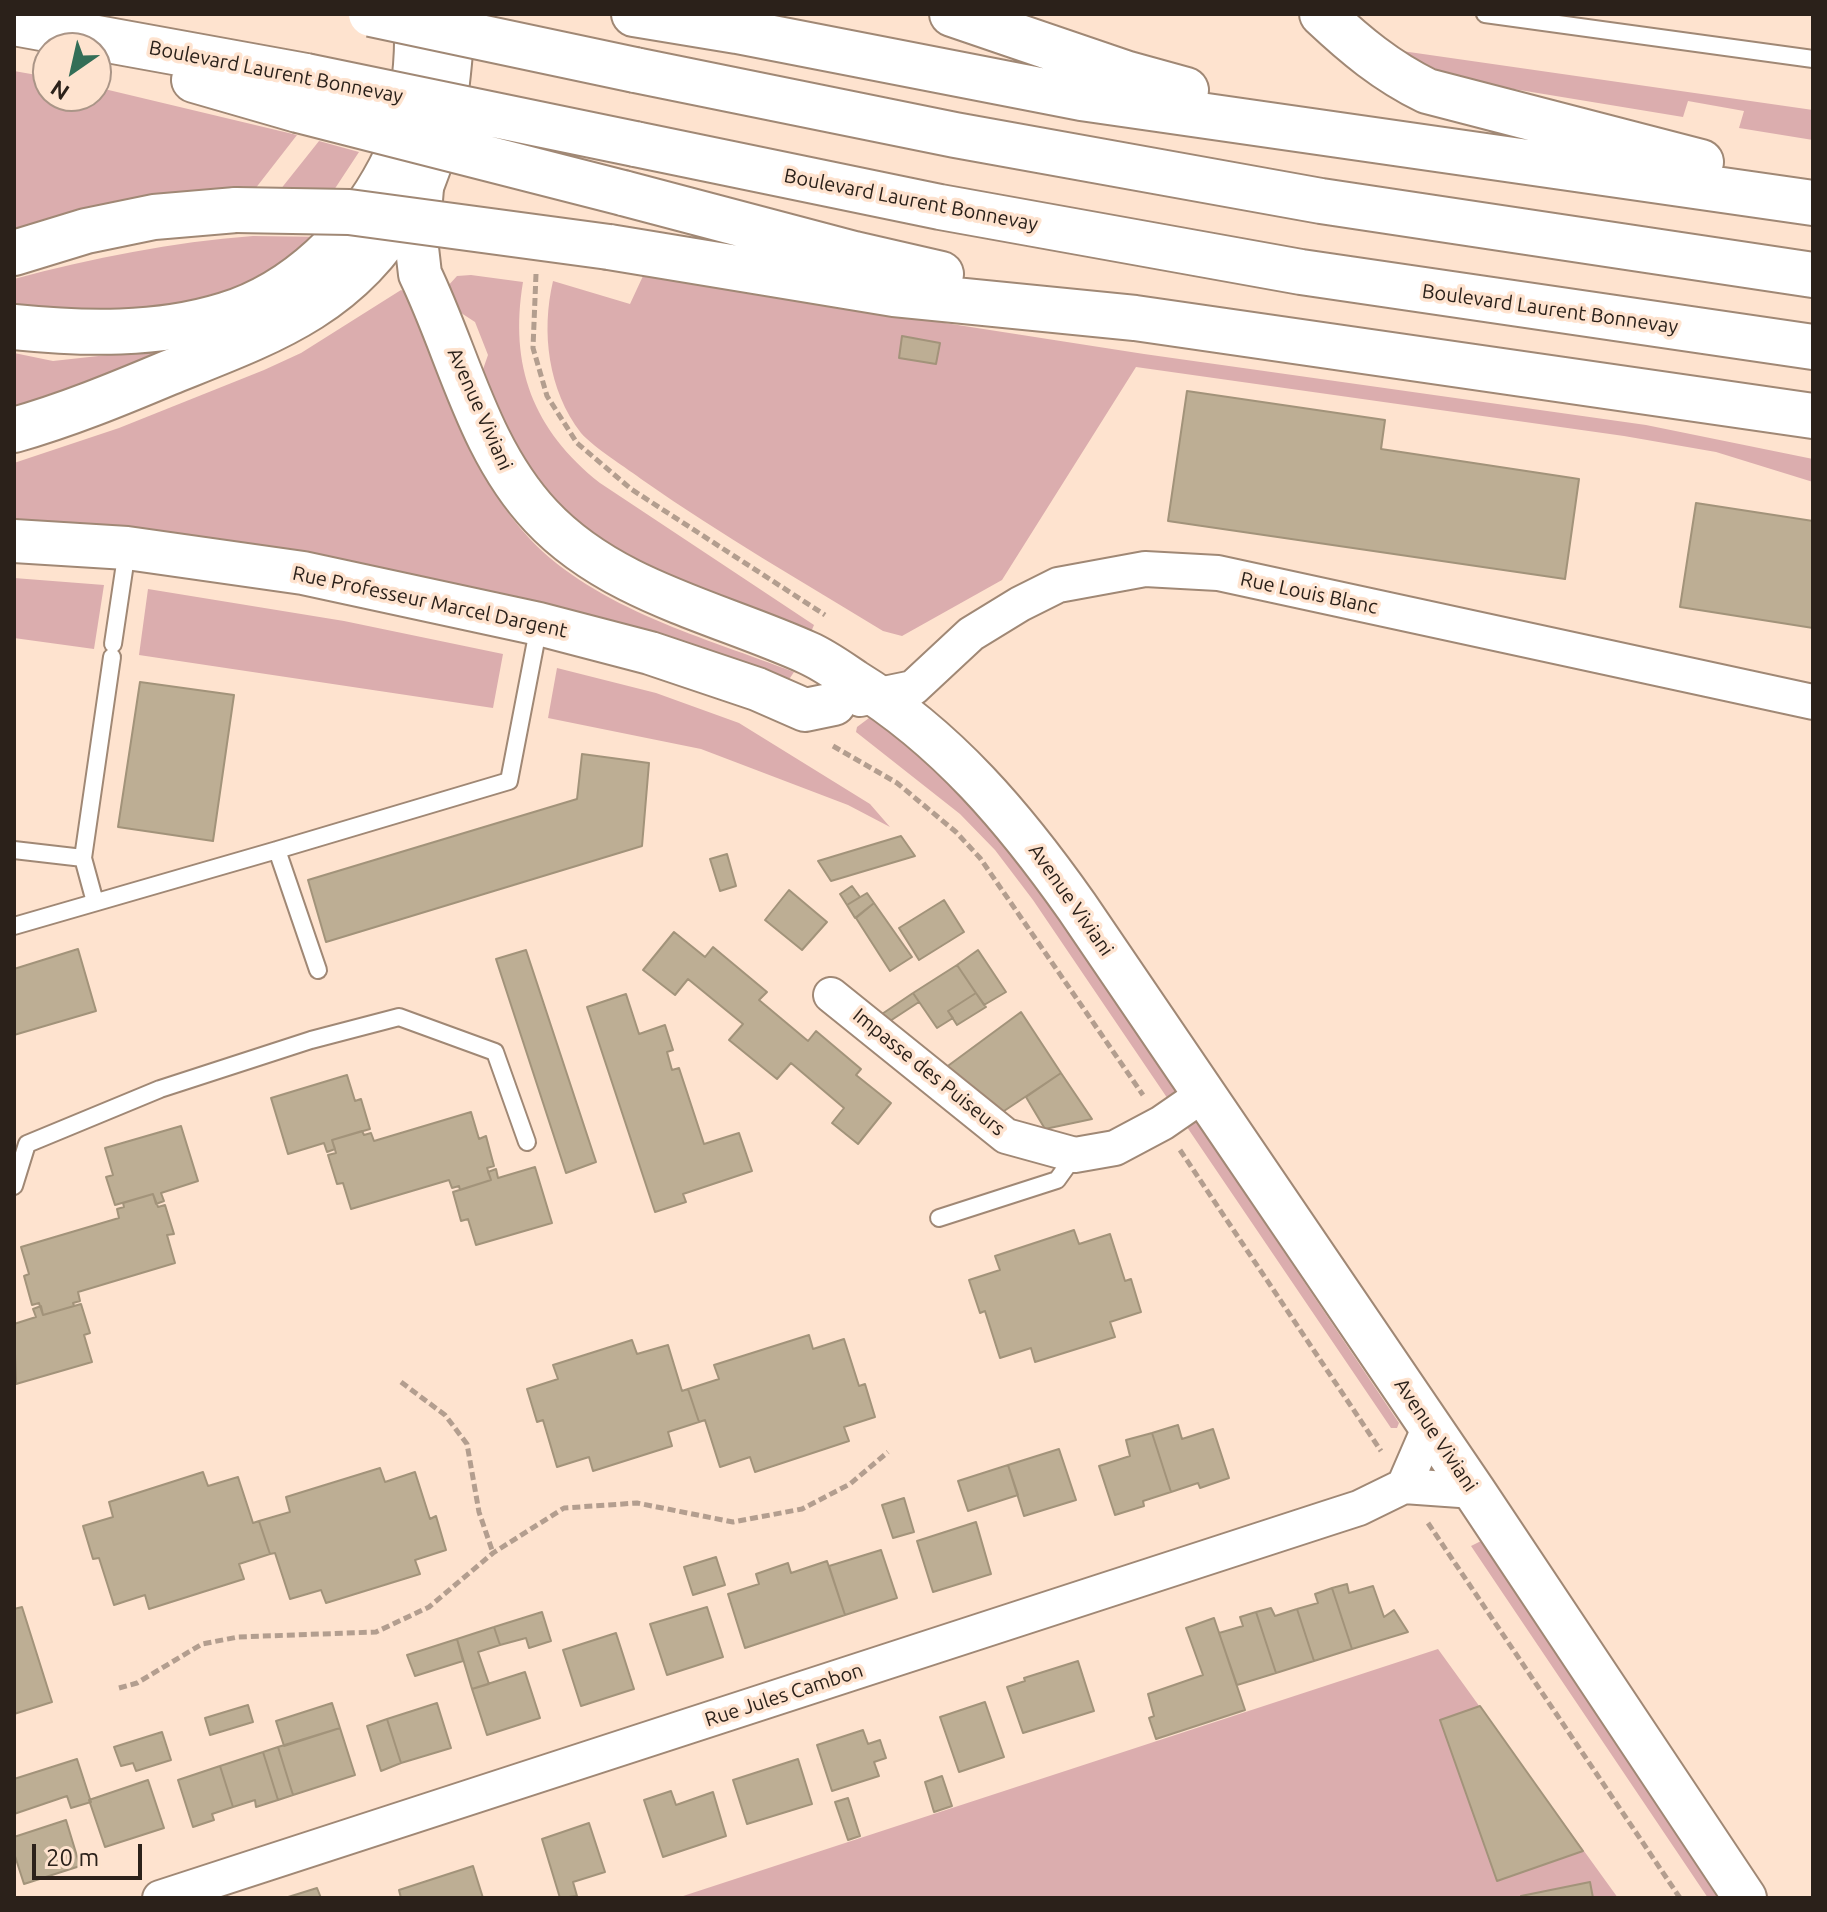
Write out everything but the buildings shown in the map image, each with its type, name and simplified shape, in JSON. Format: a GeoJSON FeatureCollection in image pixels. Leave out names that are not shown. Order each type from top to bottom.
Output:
{"type":"FeatureCollection","features":[{"type":"Feature","properties":{"kind":"main road"},"geometry":{"type":"LineString","coordinates":[[371,14],[955,135],[1321,201],[1813,275]]}},
{"type":"Feature","properties":{"kind":"main road"},"geometry":{"type":"LineString","coordinates":[[14,327],[99,332],[185,325],[228,314],[272,294],[312,268],[366,206],[391,167],[406,124],[413,84],[416,14]]}},
{"type":"Feature","properties":{"kind":"main road","name":"Avenue Viviani"},"geometry":{"type":"LineString","coordinates":[[422,183],[447,97],[453,14]]}},
{"type":"Feature","properties":{"kind":"main road"},"geometry":{"type":"LineString","coordinates":[[634,14],[1081,98],[1813,203]]}},
{"type":"Feature","properties":{"kind":"main road"},"geometry":{"type":"LineString","coordinates":[[952,14],[1128,74],[1366,137]]}},
{"type":"Feature","properties":{"kind":"main road"},"geometry":{"type":"LineString","coordinates":[[1322,14],[1373,60],[1427,91],[1813,191]]}},
{"type":"Feature","properties":{"kind":"main road","name":"Boulevard Laurent Bonnevay"},"geometry":{"type":"LineString","coordinates":[[14,26],[302,93],[635,144],[940,207],[1301,272],[1813,347]]}},
{"type":"Feature","properties":{"kind":"main road"},"geometry":{"type":"LineString","coordinates":[[112,55],[302,93],[623,193],[854,254],[1135,318]]}},
{"type":"Feature","properties":{"kind":"main road"},"geometry":{"type":"LineString","coordinates":[[14,430],[118,394],[217,354],[282,326],[319,304],[373,257],[422,183]]}},
{"type":"Feature","properties":{"kind":"main road"},"geometry":{"type":"LineString","coordinates":[[14,253],[86,231],[154,217],[236,210],[349,212],[609,247],[894,294],[1135,318],[1813,416]]}},
{"type":"Feature","properties":{"kind":"street","name":"Avenue Viviani"},"geometry":{"type":"LineString","coordinates":[[422,183],[417,248],[420,274],[491,444],[522,494],[542,517],[586,556],[612,572],[810,654],[878,695],[936,740],[993,796],[1037,849],[1474,1491],[1745,1898]]}},
{"type":"Feature","properties":{"kind":"street","name":"Rue Professeur Marcel Dargent"},"geometry":{"type":"LineString","coordinates":[[14,541],[127,548],[303,573],[539,624],[650,653],[757,689],[828,722]]}},
{"type":"Feature","properties":{"kind":"street","name":"Rue Louis Blanc"},"geometry":{"type":"LineString","coordinates":[[828,722],[878,695],[913,688],[971,634],[1058,585],[1145,569],[1218,573],[1813,702]]}},
{"type":"Feature","properties":{"kind":"street","name":"Impasse des Puiseurs"},"geometry":{"type":"LineString","coordinates":[[831,995],[1006,1136],[1075,1155],[1115,1148],[1162,1123],[1204,1094]]}},
{"type":"Feature","properties":{"kind":"street"},"geometry":{"type":"LineString","coordinates":[[1430,1426],[1404,1486],[1474,1491]]}},
{"type":"Feature","properties":{"kind":"street","name":"Rue Jules Cambon"},"geometry":{"type":"LineString","coordinates":[[160,1898],[1359,1508],[1404,1486]]}},
{"type":"Feature","properties":{"kind":"lane"},"geometry":{"type":"LineString","coordinates":[[1485,14],[1813,59]]}},
{"type":"Feature","properties":{"kind":"lane"},"geometry":{"type":"LineString","coordinates":[[95,902],[83,858],[127,548]]}},
{"type":"Feature","properties":{"kind":"lane"},"geometry":{"type":"LineString","coordinates":[[14,926],[509,781],[539,624]]}},
{"type":"Feature","properties":{"kind":"lane"},"geometry":{"type":"LineString","coordinates":[[14,850],[83,858]]}},
{"type":"Feature","properties":{"kind":"lane"},"geometry":{"type":"LineString","coordinates":[[277,850],[318,970]]}},
{"type":"Feature","properties":{"kind":"lane"},"geometry":{"type":"LineString","coordinates":[[14,1186],[20,1144],[160,1089],[311,1040],[399,1017],[495,1052],[527,1142]]}},
{"type":"Feature","properties":{"kind":"lane"},"geometry":{"type":"LineString","coordinates":[[939,1218],[1057,1180],[1075,1155]]}},
{"type":"Feature","properties":{"kind":"path"},"geometry":{"type":"LineString","coordinates":[[535,303],[533,348],[547,396],[577,443],[631,489],[826,615]]}},
{"type":"Feature","properties":{"kind":"path"},"geometry":{"type":"LineString","coordinates":[[828,722],[956,832],[980,858],[1162,1123],[1680,1898]]}},
{"type":"Feature","properties":{"kind":"path"},"geometry":{"type":"LineString","coordinates":[[401,1382],[445,1415],[467,1444],[479,1512],[493,1553]]}},
{"type":"Feature","properties":{"kind":"path"},"geometry":{"type":"LineString","coordinates":[[119,1688],[137,1683],[202,1644],[238,1637],[376,1632],[429,1607],[493,1553],[564,1508],[637,1503],[733,1522],[802,1509],[850,1484],[888,1452]]}},
{"type":"Feature","properties":{"kind":"shaded area"},"geometry":{"type":"Polygon","coordinates":[[[1402,51],[1813,110],[1813,140],[1739,128],[1744,111],[1688,101],[1683,117],[1471,82],[1441,74],[1402,51]]]}},
{"type":"Feature","properties":{"kind":"shaded area"},"geometry":{"type":"Polygon","coordinates":[[[14,71],[32,74],[32,112],[112,112],[112,91],[297,135],[255,189],[98,206],[14,229],[14,71]]]}},
{"type":"Feature","properties":{"kind":"shaded area"},"geometry":{"type":"Polygon","coordinates":[[[319,141],[359,152],[334,190],[280,190],[319,141]]]}},
{"type":"Feature","properties":{"kind":"shaded area"},"geometry":{"type":"Polygon","coordinates":[[[253,236],[327,237],[283,271],[168,315],[14,312],[14,279],[133,252],[253,236]]]}},
{"type":"Feature","properties":{"kind":"shaded area"},"geometry":{"type":"Polygon","coordinates":[[[457,276],[523,282],[520,341],[531,394],[558,441],[577,463],[600,483],[814,625],[811,632],[692,587],[613,548],[578,524],[547,496],[516,453],[481,375],[488,355],[475,322],[455,309],[447,287],[457,276]]]}},
{"type":"Feature","properties":{"kind":"shaded area"},"geometry":{"type":"Polygon","coordinates":[[[643,276],[1144,354],[1646,425],[1813,459],[1813,482],[1716,452],[1624,436],[1136,367],[1002,580],[902,636],[883,631],[732,539],[644,481],[581,433],[561,398],[550,360],[548,320],[553,281],[630,304],[643,276]]]}},
{"type":"Feature","properties":{"kind":"shaded area"},"geometry":{"type":"Polygon","coordinates":[[[401,290],[414,296],[472,441],[466,443],[511,517],[530,539],[587,585],[619,603],[794,672],[782,690],[14,534],[14,463],[119,428],[264,370],[301,353],[401,290]]]}},
{"type":"Feature","properties":{"kind":"shaded area"},"geometry":{"type":"Polygon","coordinates":[[[162,349],[164,354],[52,396],[14,406],[14,353],[53,361],[162,349]]]}},
{"type":"Feature","properties":{"kind":"shaded area"},"geometry":{"type":"Polygon","coordinates":[[[14,578],[104,585],[94,649],[14,638],[14,578]]]}},
{"type":"Feature","properties":{"kind":"shaded area"},"geometry":{"type":"Polygon","coordinates":[[[148,589],[344,621],[503,654],[493,708],[139,655],[148,589]]]}},
{"type":"Feature","properties":{"kind":"shaded area"},"geometry":{"type":"Polygon","coordinates":[[[557,668],[656,693],[739,723],[870,804],[890,827],[848,805],[701,749],[548,718],[557,668]]]}},
{"type":"Feature","properties":{"kind":"shaded area"},"geometry":{"type":"Polygon","coordinates":[[[873,715],[958,785],[1025,867],[1399,1423],[1397,1428],[1391,1428],[1033,900],[995,850],[960,814],[856,732],[857,727],[873,715]]]}},
{"type":"Feature","properties":{"kind":"shaded area"},"geometry":{"type":"Polygon","coordinates":[[[1481,1541],[1720,1898],[1708,1898],[1471,1546],[1481,1541]]]}},
{"type":"Feature","properties":{"kind":"shaded area"},"geometry":{"type":"Polygon","coordinates":[[[1438,1649],[1618,1898],[677,1898],[1438,1649]]]}}]}
